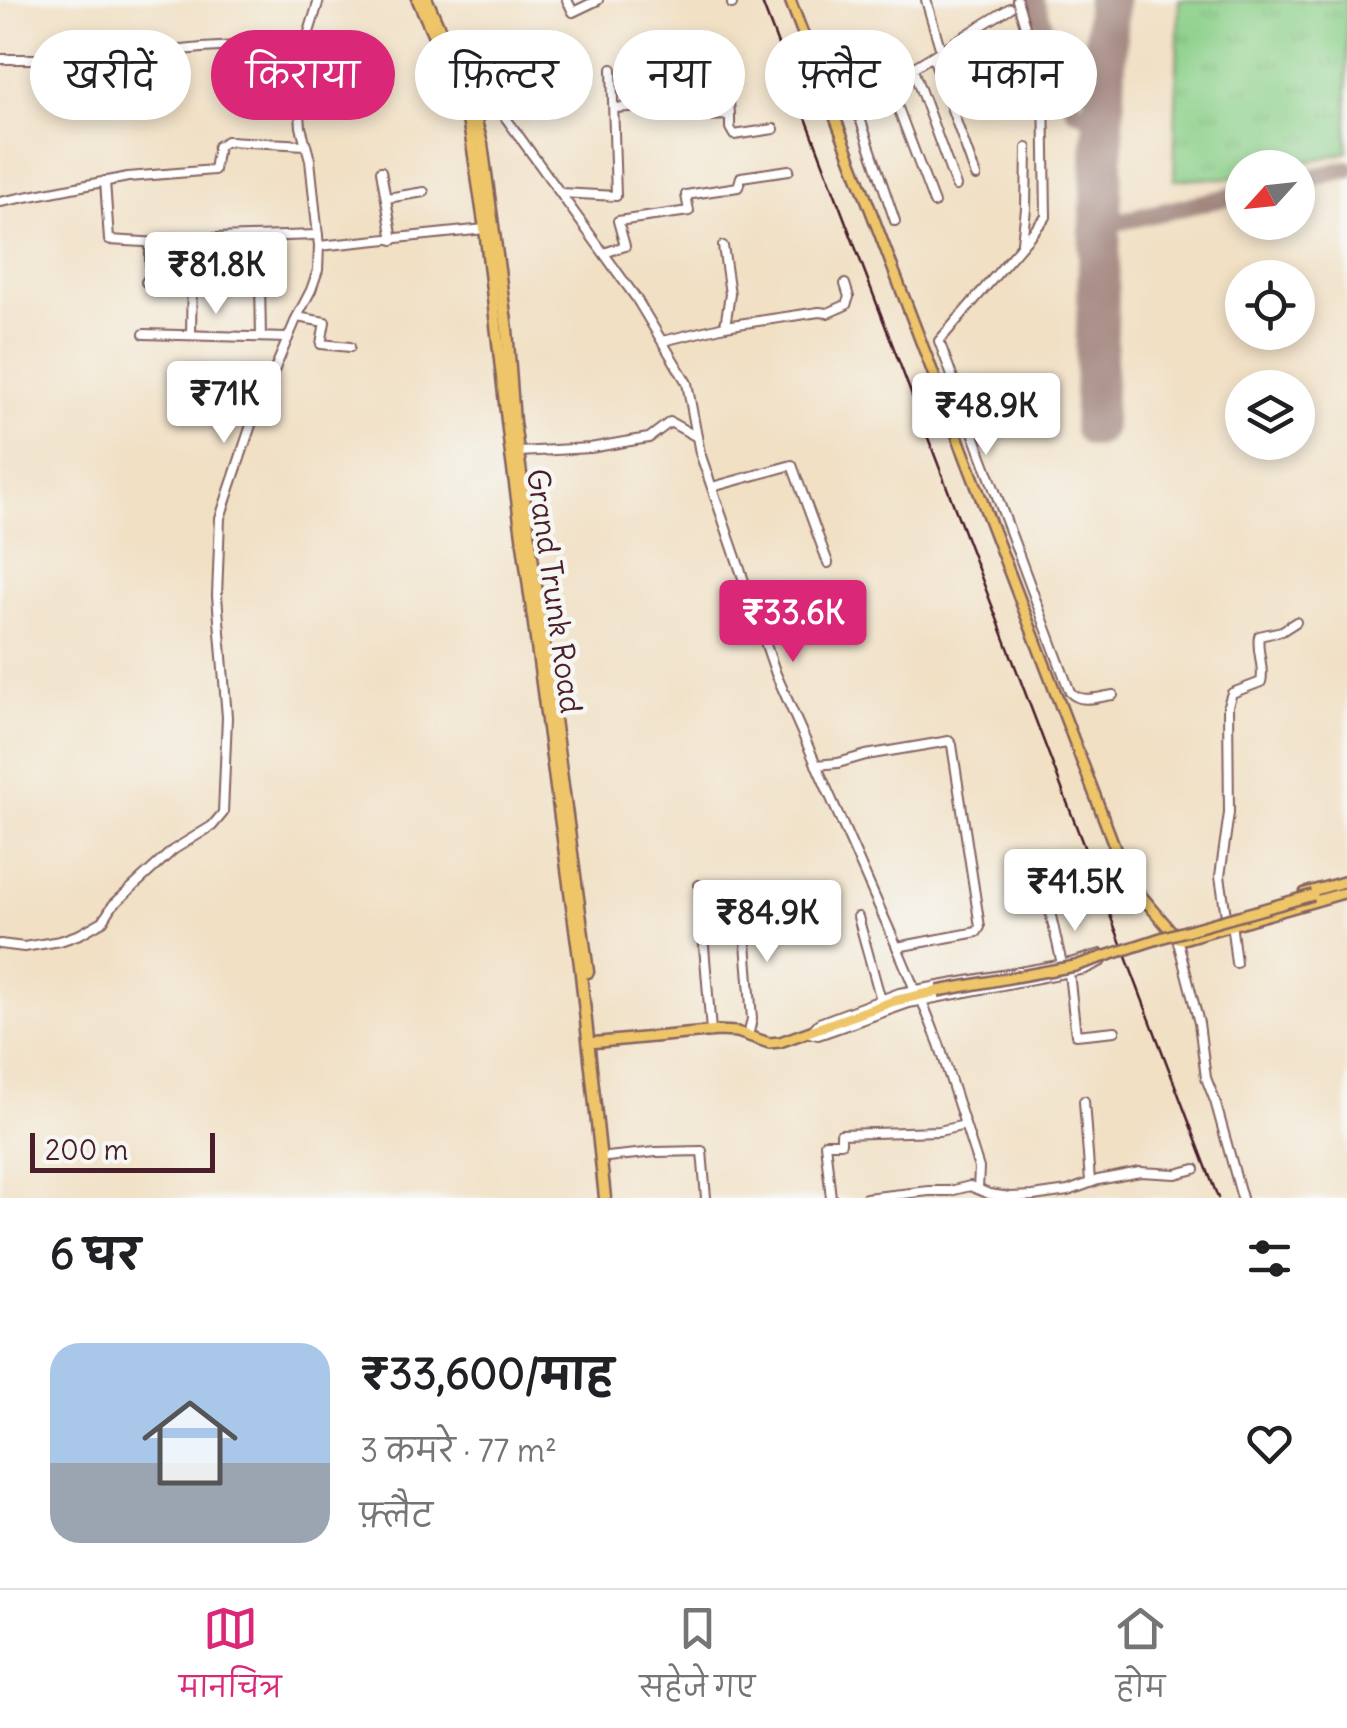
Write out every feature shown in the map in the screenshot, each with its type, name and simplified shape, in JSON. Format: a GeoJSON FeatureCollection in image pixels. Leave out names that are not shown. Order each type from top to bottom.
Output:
{"type":"FeatureCollection","features":[{"type":"Feature","properties":{"kind":"highway","name":"Grand Trunk Road"},"geometry":{"type":"LineString","coordinates":[[418,0],[468,120],[486,229],[510,448],[593,1043],[607,1157],[607,1198]]}},
{"type":"Feature","properties":{"kind":"highway","name":"Grand Trunk Road"},"geometry":{"type":"LineString","coordinates":[[427,0],[440,30]]}},
{"type":"Feature","properties":{"kind":"highway","name":"Grand Trunk Road"},"geometry":{"type":"LineString","coordinates":[[475,120],[495,240],[518,452],[586,948],[607,1198]]}},
{"type":"Feature","properties":{"kind":"main road"},"geometry":{"type":"LineString","coordinates":[[790,0],[801,30]]}},
{"type":"Feature","properties":{"kind":"main road"},"geometry":{"type":"LineString","coordinates":[[835,120],[1117,853],[1138,893],[1176,938],[1184,939],[1228,921],[1347,886]]}},
{"type":"Feature","properties":{"kind":"main road"},"geometry":{"type":"LineString","coordinates":[[593,1043],[711,1032],[737,1032],[762,1042],[780,1042],[894,1001],[1076,966],[1347,886]]}},
{"type":"Feature","properties":{"kind":"main road"},"geometry":{"type":"LineString","coordinates":[[1167,928],[1228,921]]}},
{"type":"Feature","properties":{"kind":"street"},"geometry":{"type":"LineString","coordinates":[[310,30],[319,0]]}},
{"type":"Feature","properties":{"kind":"street"},"geometry":{"type":"LineString","coordinates":[[567,0],[573,12],[598,0]]}},
{"type":"Feature","properties":{"kind":"street"},"geometry":{"type":"LineString","coordinates":[[926,0],[935,44]]}},
{"type":"Feature","properties":{"kind":"street"},"geometry":{"type":"LineString","coordinates":[[974,30],[1014,4],[1044,86],[1046,217],[939,341],[1070,692],[1084,700],[1113,695]]}},
{"type":"Feature","properties":{"kind":"street"},"geometry":{"type":"LineString","coordinates":[[0,58],[92,60],[211,47]]}},
{"type":"Feature","properties":{"kind":"street"},"geometry":{"type":"LineString","coordinates":[[612,69],[613,88]]}},
{"type":"Feature","properties":{"kind":"street"},"geometry":{"type":"LineString","coordinates":[[915,75],[956,186]]}},
{"type":"Feature","properties":{"kind":"street"},"geometry":{"type":"LineString","coordinates":[[0,944],[24,947],[60,941],[104,920],[113,906],[173,850],[212,826],[223,813],[227,718],[218,596],[220,518],[250,425],[318,270],[320,246],[301,120]]}},
{"type":"Feature","properties":{"kind":"street"},"geometry":{"type":"LineString","coordinates":[[507,120],[636,298],[687,383],[712,487],[776,674],[915,990]]}},
{"type":"Feature","properties":{"kind":"street"},"geometry":{"type":"LineString","coordinates":[[560,193],[616,196],[614,120]]}},
{"type":"Feature","properties":{"kind":"street"},"geometry":{"type":"LineString","coordinates":[[730,120],[734,135],[774,129]]}},
{"type":"Feature","properties":{"kind":"street"},"geometry":{"type":"LineString","coordinates":[[861,120],[895,221]]}},
{"type":"Feature","properties":{"kind":"street"},"geometry":{"type":"LineString","coordinates":[[903,120],[934,203]]}},
{"type":"Feature","properties":{"kind":"street"},"geometry":{"type":"LineString","coordinates":[[958,120],[976,176]]}},
{"type":"Feature","properties":{"kind":"street"},"geometry":{"type":"LineString","coordinates":[[0,202],[151,174],[214,170],[218,146],[227,141],[306,145]]}},
{"type":"Feature","properties":{"kind":"street"},"geometry":{"type":"LineString","coordinates":[[1018,250],[1024,236],[1027,148]]}},
{"type":"Feature","properties":{"kind":"street"},"geometry":{"type":"LineString","coordinates":[[604,253],[625,246],[618,221],[689,211],[686,195],[738,188],[741,177],[789,170]]}},
{"type":"Feature","properties":{"kind":"street"},"geometry":{"type":"LineString","coordinates":[[381,171],[393,240]]}},
{"type":"Feature","properties":{"kind":"street"},"geometry":{"type":"LineString","coordinates":[[105,181],[109,240],[318,236]]}},
{"type":"Feature","properties":{"kind":"street"},"geometry":{"type":"LineString","coordinates":[[387,198],[424,192]]}},
{"type":"Feature","properties":{"kind":"street"},"geometry":{"type":"LineString","coordinates":[[320,246],[486,229]]}},
{"type":"Feature","properties":{"kind":"street"},"geometry":{"type":"LineString","coordinates":[[188,240],[192,271],[190,335]]}},
{"type":"Feature","properties":{"kind":"street"},"geometry":{"type":"LineString","coordinates":[[146,282],[150,277],[150,242]]}},
{"type":"Feature","properties":{"kind":"street"},"geometry":{"type":"LineString","coordinates":[[723,246],[730,294],[725,326]]}},
{"type":"Feature","properties":{"kind":"street"},"geometry":{"type":"LineString","coordinates":[[260,283],[261,337]]}},
{"type":"Feature","properties":{"kind":"street"},"geometry":{"type":"LineString","coordinates":[[663,341],[725,326],[828,313],[846,306],[849,297],[845,284]]}},
{"type":"Feature","properties":{"kind":"street"},"geometry":{"type":"LineString","coordinates":[[297,316],[325,322],[321,344],[350,346]]}},
{"type":"Feature","properties":{"kind":"street"},"geometry":{"type":"LineString","coordinates":[[144,334],[288,338]]}},
{"type":"Feature","properties":{"kind":"street"},"geometry":{"type":"LineString","coordinates":[[518,452],[590,448],[650,438],[670,422],[697,437]]}},
{"type":"Feature","properties":{"kind":"street"},"geometry":{"type":"LineString","coordinates":[[712,487],[792,465],[828,563]]}},
{"type":"Feature","properties":{"kind":"street"},"geometry":{"type":"LineString","coordinates":[[1236,963],[1220,876],[1229,814],[1228,705],[1232,693],[1261,682],[1264,672],[1259,636],[1282,631],[1296,622]]}},
{"type":"Feature","properties":{"kind":"street"},"geometry":{"type":"LineString","coordinates":[[816,765],[838,764],[949,740],[952,744],[980,927],[978,932],[897,946]]}},
{"type":"Feature","properties":{"kind":"street"},"geometry":{"type":"LineString","coordinates":[[700,885],[711,1032]]}},
{"type":"Feature","properties":{"kind":"street"},"geometry":{"type":"LineString","coordinates":[[742,892],[752,1019],[748,1036]]}},
{"type":"Feature","properties":{"kind":"street"},"geometry":{"type":"LineString","coordinates":[[1048,903],[1076,1035],[1116,1030]]}},
{"type":"Feature","properties":{"kind":"street"},"geometry":{"type":"LineString","coordinates":[[858,917],[881,1000]]}},
{"type":"Feature","properties":{"kind":"street"},"geometry":{"type":"LineString","coordinates":[[1176,938],[1199,1023],[1206,1078],[1242,1198]]}},
{"type":"Feature","properties":{"kind":"street"},"geometry":{"type":"LineString","coordinates":[[1065,970],[922,1001],[818,1035],[810,1033],[819,1023],[915,990],[1065,970]]}},
{"type":"Feature","properties":{"kind":"street"},"geometry":{"type":"LineString","coordinates":[[922,1001],[940,1044],[979,1168],[978,1190]]}},
{"type":"Feature","properties":{"kind":"street"},"geometry":{"type":"LineString","coordinates":[[1084,1101],[1090,1182]]}},
{"type":"Feature","properties":{"kind":"street"},"geometry":{"type":"LineString","coordinates":[[831,1198],[825,1143],[841,1144],[840,1134],[939,1131],[965,1124]]}},
{"type":"Feature","properties":{"kind":"street"},"geometry":{"type":"LineString","coordinates":[[607,1157],[702,1152],[706,1198]]}},
{"type":"Feature","properties":{"kind":"street"},"geometry":{"type":"LineString","coordinates":[[866,1198],[970,1186],[1010,1197],[1073,1193],[1090,1182],[1140,1172],[1182,1174],[1194,1169]]}},
{"type":"Feature","properties":{"kind":"green space"},"geometry":{"type":"Polygon","coordinates":[[[1179,0],[1347,0],[1347,152],[1315,160],[1315,150],[1225,150],[1225,178],[1174,180],[1179,0]]]}},
{"type":"Feature","properties":{"kind":"taxiway"},"geometry":{"type":"LineString","coordinates":[[1035,0],[1074,109],[1086,114],[1096,111],[1105,91]]}},
{"type":"Feature","properties":{"kind":"taxiway"},"geometry":{"type":"LineString","coordinates":[[1315,177],[1347,169]]}},
{"type":"Feature","properties":{"kind":"taxiway"},"geometry":{"type":"LineString","coordinates":[[1101,220],[1122,221],[1225,198]]}},
{"type":"Feature","properties":{"kind":"runway"},"geometry":{"type":"LineString","coordinates":[[1094,426],[1107,0]]}},
{"type":"Feature","properties":{"kind":"railway"},"geometry":{"type":"LineString","coordinates":[[761,0],[1218,1198]]}}]}
